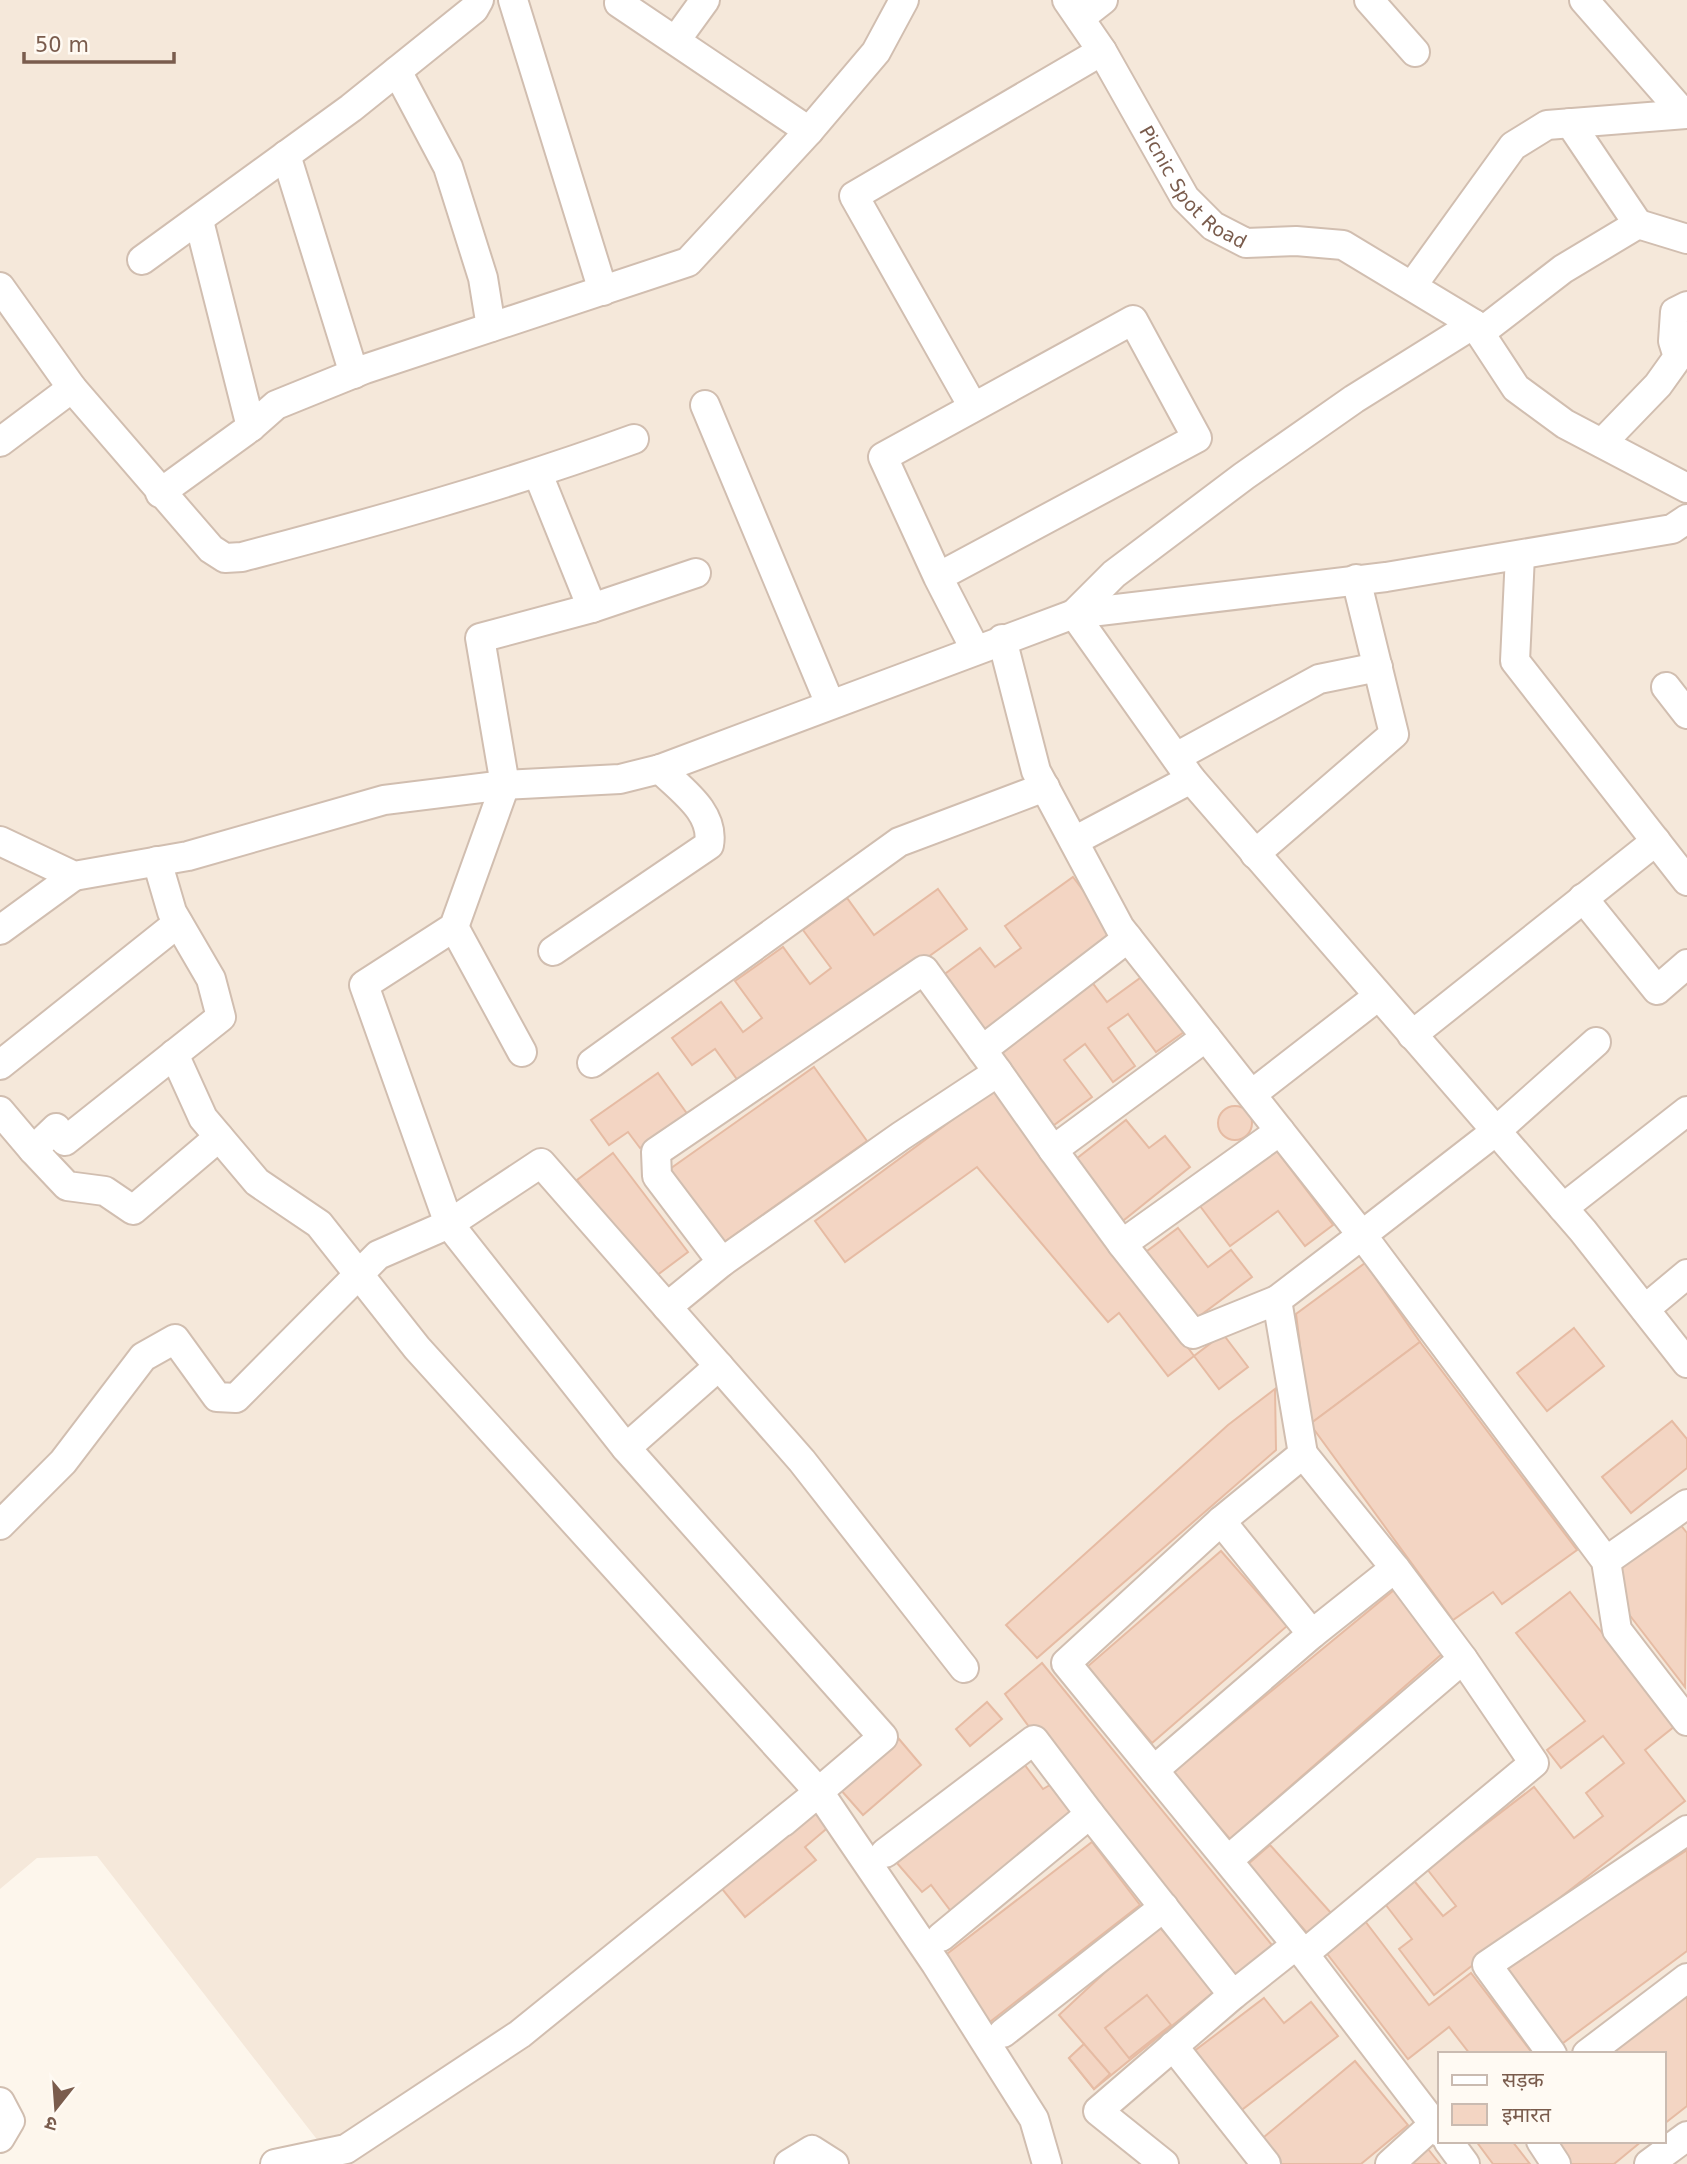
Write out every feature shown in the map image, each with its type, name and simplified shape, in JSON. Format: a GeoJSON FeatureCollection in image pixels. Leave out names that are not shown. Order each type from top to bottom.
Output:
{"type":"FeatureCollection","features":[{"type":"Feature","properties":{"kind":"street"},"geometry":{"type":"LineString","coordinates":[[142,260],[286,156],[397,71],[474,9],[479,0]]}},
{"type":"Feature","properties":{"kind":"street"},"geometry":{"type":"LineString","coordinates":[[513,0],[603,291]]}},
{"type":"Feature","properties":{"kind":"street"},"geometry":{"type":"LineString","coordinates":[[676,40],[705,0]]}},
{"type":"Feature","properties":{"kind":"street"},"geometry":{"type":"LineString","coordinates":[[160,493],[251,428],[276,405],[354,374],[688,262],[809,131],[876,52],[904,0]]}},
{"type":"Feature","properties":{"kind":"street"},"geometry":{"type":"LineString","coordinates":[[1073,9],[1102,0]]}},
{"type":"Feature","properties":{"kind":"street"},"geometry":{"type":"LineString","coordinates":[[1369,0],[1415,52]]}},
{"type":"Feature","properties":{"kind":"street"},"geometry":{"type":"LineString","coordinates":[[1584,0],[1685,114]]}},
{"type":"Feature","properties":{"kind":"street"},"geometry":{"type":"LineString","coordinates":[[619,3],[809,131]]}},
{"type":"Feature","properties":{"kind":"street","name":"Picnic Spot Road"},"geometry":{"type":"LineString","coordinates":[[1073,9],[1102,51],[1185,198],[1213,226],[1246,243],[1296,241],[1343,245],[1477,328],[1516,388],[1565,424],[1687,488]]}},
{"type":"Feature","properties":{"kind":"street"},"geometry":{"type":"LineString","coordinates":[[972,405],[854,195],[1102,51]]}},
{"type":"Feature","properties":{"kind":"street"},"geometry":{"type":"LineString","coordinates":[[397,71],[448,167],[483,278],[491,327]]}},
{"type":"Feature","properties":{"kind":"street"},"geometry":{"type":"LineString","coordinates":[[1412,286],[1513,146],[1547,125],[1685,114]]}},
{"type":"Feature","properties":{"kind":"street"},"geometry":{"type":"LineString","coordinates":[[1570,123],[1638,224],[1687,239]]}},
{"type":"Feature","properties":{"kind":"street"},"geometry":{"type":"LineString","coordinates":[[286,156],[354,374]]}},
{"type":"Feature","properties":{"kind":"street"},"geometry":{"type":"LineString","coordinates":[[198,220],[251,428]]}},
{"type":"Feature","properties":{"kind":"street"},"geometry":{"type":"LineString","coordinates":[[1074,614],[1114,574],[1244,476],[1354,399],[1477,328],[1563,269],[1638,224]]}},
{"type":"Feature","properties":{"kind":"street"},"geometry":{"type":"LineString","coordinates":[[0,288],[72,388],[160,493],[211,549],[225,558],[242,557],[407,513],[538,474],[634,439]]}},
{"type":"Feature","properties":{"kind":"street"},"geometry":{"type":"LineString","coordinates":[[1602,443],[1658,385],[1678,357],[1673,341],[1675,312],[1687,306]]}},
{"type":"Feature","properties":{"kind":"street"},"geometry":{"type":"LineString","coordinates":[[938,578],[1197,438],[1133,320],[972,405],[883,457],[938,578],[975,649]]}},
{"type":"Feature","properties":{"kind":"street"},"geometry":{"type":"LineString","coordinates":[[0,442],[72,388]]}},
{"type":"Feature","properties":{"kind":"street"},"geometry":{"type":"LineString","coordinates":[[705,404],[830,704]]}},
{"type":"Feature","properties":{"kind":"street"},"geometry":{"type":"LineString","coordinates":[[538,474],[592,608]]}},
{"type":"Feature","properties":{"kind":"street"},"geometry":{"type":"LineString","coordinates":[[0,930],[74,876],[188,856],[354,807],[505,785],[621,779],[660,769],[1074,614],[1356,579],[1520,555],[1672,529],[1687,519]]}},
{"type":"Feature","properties":{"kind":"street"},"geometry":{"type":"LineString","coordinates":[[1520,555],[1515,661],[1687,881]]}},
{"type":"Feature","properties":{"kind":"street"},"geometry":{"type":"LineString","coordinates":[[275,2164],[352,2156],[520,2034],[819,1793],[883,1737],[626,1448],[450,1224],[364,985],[454,927],[505,785],[480,638],[592,608],[696,573]]}},
{"type":"Feature","properties":{"kind":"street"},"geometry":{"type":"LineString","coordinates":[[1255,854],[1394,734],[1356,579]]}},
{"type":"Feature","properties":{"kind":"street"},"geometry":{"type":"LineString","coordinates":[[1074,614],[1184,768],[1377,997],[1563,1208],[1687,1363]]}},
{"type":"Feature","properties":{"kind":"street"},"geometry":{"type":"LineString","coordinates":[[1002,639],[1036,771],[1128,938],[1362,1235],[1606,1561],[1617,1630],[1684,1711]]}},
{"type":"Feature","properties":{"kind":"street"},"geometry":{"type":"LineString","coordinates":[[1074,841],[1319,679],[1378,667]]}},
{"type":"Feature","properties":{"kind":"street"},"geometry":{"type":"LineString","coordinates":[[1666,687],[1687,714]]}},
{"type":"Feature","properties":{"kind":"street"},"geometry":{"type":"LineString","coordinates":[[552,951],[709,845],[711,833],[705,815],[660,769]]}},
{"type":"Feature","properties":{"kind":"street"},"geometry":{"type":"LineString","coordinates":[[592,1063],[899,842],[1045,787]]}},
{"type":"Feature","properties":{"kind":"street"},"geometry":{"type":"LineString","coordinates":[[0,841],[74,876]]}},
{"type":"Feature","properties":{"kind":"street"},"geometry":{"type":"LineString","coordinates":[[1412,1035],[1656,841]]}},
{"type":"Feature","properties":{"kind":"street"},"geometry":{"type":"LineString","coordinates":[[33,1150],[56,1128],[65,1141],[221,1017],[211,979],[178,923],[157,861]]}},
{"type":"Feature","properties":{"kind":"street"},"geometry":{"type":"LineString","coordinates":[[1583,898],[1657,990],[1687,964]]}},
{"type":"Feature","properties":{"kind":"street"},"geometry":{"type":"LineString","coordinates":[[0,1065],[178,923]]}},
{"type":"Feature","properties":{"kind":"street"},"geometry":{"type":"LineString","coordinates":[[454,927],[523,1052]]}},
{"type":"Feature","properties":{"kind":"street"},"geometry":{"type":"LineString","coordinates":[[667,1307],[722,1262],[901,1136],[1128,938]]}},
{"type":"Feature","properties":{"kind":"street"},"geometry":{"type":"LineString","coordinates":[[722,1262],[657,1176],[656,1152],[924,970],[1122,1244],[1193,1334],[1277,1300],[1496,1131],[1596,1042]]}},
{"type":"Feature","properties":{"kind":"street"},"geometry":{"type":"LineString","coordinates":[[1252,1094],[1377,997]]}},
{"type":"Feature","properties":{"kind":"street"},"geometry":{"type":"LineString","coordinates":[[1053,1150],[1206,1037]]}},
{"type":"Feature","properties":{"kind":"street"},"geometry":{"type":"LineString","coordinates":[[174,1054],[203,1118],[257,1182],[319,1224],[417,1348],[819,1793],[936,1964],[1034,2119],[1047,2164]]}},
{"type":"Feature","properties":{"kind":"street"},"geometry":{"type":"LineString","coordinates":[[0,1111],[67,1186],[105,1191],[133,1210],[219,1137]]}},
{"type":"Feature","properties":{"kind":"street"},"geometry":{"type":"LineString","coordinates":[[1563,1208],[1687,1111]]}},
{"type":"Feature","properties":{"kind":"street"},"geometry":{"type":"LineString","coordinates":[[1122,1244],[1279,1131]]}},
{"type":"Feature","properties":{"kind":"street"},"geometry":{"type":"LineString","coordinates":[[0,1525],[63,1462],[143,1357],[175,1339],[217,1397],[236,1398],[378,1255],[450,1224],[541,1163],[802,1461],[964,1668]]}},
{"type":"Feature","properties":{"kind":"street"},"geometry":{"type":"LineString","coordinates":[[1645,1310],[1687,1275]]}},
{"type":"Feature","properties":{"kind":"street"},"geometry":{"type":"LineString","coordinates":[[1164,2164],[1098,2111],[1233,1996],[1300,1950],[1534,1763],[1395,1567],[1303,1454],[1277,1300]]}},
{"type":"Feature","properties":{"kind":"street"},"geometry":{"type":"LineString","coordinates":[[626,1448],[719,1366]]}},
{"type":"Feature","properties":{"kind":"street"},"geometry":{"type":"LineString","coordinates":[[1303,1454],[1221,1521],[1066,1663],[1300,1950],[1438,2128]]}},
{"type":"Feature","properties":{"kind":"street"},"geometry":{"type":"LineString","coordinates":[[1606,1561],[1687,1504]]}},
{"type":"Feature","properties":{"kind":"street"},"geometry":{"type":"LineString","coordinates":[[1221,1521],[1312,1634]]}},
{"type":"Feature","properties":{"kind":"street"},"geometry":{"type":"LineString","coordinates":[[1154,1770],[1312,1634],[1395,1567]]}},
{"type":"Feature","properties":{"kind":"street"},"geometry":{"type":"LineString","coordinates":[[1228,1860],[1462,1659]]}},
{"type":"Feature","properties":{"kind":"street"},"geometry":{"type":"LineString","coordinates":[[885,1853],[1034,1740],[1233,1996]]}},
{"type":"Feature","properties":{"kind":"street"},"geometry":{"type":"LineString","coordinates":[[941,1937],[1090,1814]]}},
{"type":"Feature","properties":{"kind":"street"},"geometry":{"type":"LineString","coordinates":[[1551,2052],[1486,1965],[1687,1830]]}},
{"type":"Feature","properties":{"kind":"street"},"geometry":{"type":"LineString","coordinates":[[1003,2033],[1164,1907]]}},
{"type":"Feature","properties":{"kind":"street"},"geometry":{"type":"LineString","coordinates":[[1590,2052],[1687,1978]]}},
{"type":"Feature","properties":{"kind":"street"},"geometry":{"type":"LineString","coordinates":[[1173,2046],[1266,2164]]}},
{"type":"Feature","properties":{"kind":"street"},"geometry":{"type":"LineString","coordinates":[[0,2102],[10,2121],[0,2138]]}},
{"type":"Feature","properties":{"kind":"street"},"geometry":{"type":"LineString","coordinates":[[1390,2164],[1438,2134]]}},
{"type":"Feature","properties":{"kind":"street"},"geometry":{"type":"LineString","coordinates":[[1659,2161],[1687,2136]]}},
{"type":"Feature","properties":{"kind":"street"},"geometry":{"type":"LineString","coordinates":[[1449,2143],[1465,2164]]}},
{"type":"Feature","properties":{"kind":"street"},"geometry":{"type":"LineString","coordinates":[[1542,2143],[1556,2164]]}},
{"type":"Feature","properties":{"kind":"street"},"geometry":{"type":"LineString","coordinates":[[789,2164],[813,2150],[834,2164]]}},
{"type":"Feature","properties":{"kind":"shaded area"},"geometry":{"type":"Polygon","coordinates":[[[0,0],[1687,0],[1687,2164],[336,2164],[97,1856],[37,1858],[0,1889],[0,0]]]}},
{"type":"Feature","properties":{"kind":"building"},"geometry":{"type":"Polygon","coordinates":[[[1073,877],[1118,937],[981,1037],[938,979],[980,948],[995,967],[1021,948],[1005,926],[1073,877]]]}},
{"type":"Feature","properties":{"kind":"building"},"geometry":{"type":"Polygon","coordinates":[[[938,889],[967,929],[744,1089],[715,1049],[692,1065],[672,1038],[721,1002],[743,1032],[762,1018],[735,981],[783,947],[810,984],[831,968],[803,930],[847,898],[874,935],[938,889]]]}},
{"type":"Feature","properties":{"kind":"building"},"geometry":{"type":"Polygon","coordinates":[[[1147,973],[1188,1029],[1156,1052],[1128,1014],[1108,1028],[1135,1066],[1113,1082],[1085,1044],[1064,1060],[1092,1097],[1050,1128],[994,1052],[1091,981],[1107,1002],[1147,973]]]}},
{"type":"Feature","properties":{"kind":"building"},"geometry":{"type":"Polygon","coordinates":[[[814,1067],[867,1141],[720,1245],[667,1171],[814,1067]]]}},
{"type":"Feature","properties":{"kind":"building"},"geometry":{"type":"Polygon","coordinates":[[[658,1073],[688,1115],[640,1148],[628,1132],[609,1145],[591,1120],[658,1073]]]}},
{"type":"Feature","properties":{"kind":"building"},"geometry":{"type":"Polygon","coordinates":[[[997,1087],[1194,1356],[1168,1376],[1119,1313],[1108,1322],[977,1167],[845,1262],[815,1221],[997,1087]]]}},
{"type":"Feature","properties":{"kind":"building"},"geometry":{"type":"Polygon","coordinates":[[[1235,1106],[1247,1111],[1252,1123],[1247,1135],[1235,1140],[1223,1135],[1218,1123],[1223,1111],[1235,1106]]]}},
{"type":"Feature","properties":{"kind":"building"},"geometry":{"type":"Polygon","coordinates":[[[1126,1120],[1149,1148],[1165,1136],[1190,1167],[1119,1224],[1071,1163],[1126,1120]]]}},
{"type":"Feature","properties":{"kind":"building"},"geometry":{"type":"Polygon","coordinates":[[[1276,1150],[1333,1225],[1305,1246],[1278,1211],[1230,1246],[1200,1206],[1276,1150]]]}},
{"type":"Feature","properties":{"kind":"building"},"geometry":{"type":"Polygon","coordinates":[[[613,1153],[688,1252],[652,1279],[577,1180],[613,1153]]]}},
{"type":"Feature","properties":{"kind":"building"},"geometry":{"type":"Polygon","coordinates":[[[1178,1228],[1208,1267],[1231,1250],[1252,1277],[1194,1320],[1143,1254],[1178,1228]]]}},
{"type":"Feature","properties":{"kind":"building"},"geometry":{"type":"Polygon","coordinates":[[[1365,1263],[1420,1342],[1310,1424],[1296,1314],[1365,1263]]]}},
{"type":"Feature","properties":{"kind":"building"},"geometry":{"type":"Polygon","coordinates":[[[1574,1328],[1604,1366],[1547,1411],[1517,1373],[1574,1328]]]}},
{"type":"Feature","properties":{"kind":"building"},"geometry":{"type":"Polygon","coordinates":[[[1223,1334],[1248,1367],[1219,1389],[1194,1356],[1223,1334]]]}},
{"type":"Feature","properties":{"kind":"building"},"geometry":{"type":"Polygon","coordinates":[[[1420,1342],[1577,1550],[1502,1604],[1493,1592],[1453,1620],[1310,1424],[1420,1342]]]}},
{"type":"Feature","properties":{"kind":"building"},"geometry":{"type":"Polygon","coordinates":[[[1275,1389],[1276,1450],[1037,1658],[1006,1625],[1228,1425],[1275,1389]]]}},
{"type":"Feature","properties":{"kind":"building"},"geometry":{"type":"Polygon","coordinates":[[[1672,1421],[1687,1439],[1687,1468],[1631,1513],[1602,1477],[1672,1421]]]}},
{"type":"Feature","properties":{"kind":"building"},"geometry":{"type":"Polygon","coordinates":[[[1675,1518],[1687,1533],[1685,1687],[1621,1604],[1618,1562],[1675,1518]]]}},
{"type":"Feature","properties":{"kind":"building"},"geometry":{"type":"Polygon","coordinates":[[[1221,1551],[1287,1626],[1152,1743],[1087,1667],[1221,1551]]]}},
{"type":"Feature","properties":{"kind":"building"},"geometry":{"type":"Polygon","coordinates":[[[1394,1590],[1443,1653],[1230,1839],[1172,1773],[1394,1590]]]}},
{"type":"Feature","properties":{"kind":"building"},"geometry":{"type":"Polygon","coordinates":[[[1570,1592],[1675,1726],[1645,1750],[1685,1801],[1434,1995],[1399,1949],[1412,1939],[1382,1900],[1411,1877],[1443,1916],[1456,1906],[1427,1869],[1534,1787],[1574,1838],[1603,1816],[1586,1793],[1624,1763],[1603,1736],[1561,1768],[1547,1750],[1585,1721],[1516,1633],[1570,1592]]]}},
{"type":"Feature","properties":{"kind":"building"},"geometry":{"type":"Polygon","coordinates":[[[1042,1663],[1276,1950],[1236,1982],[1046,1750],[1005,1694],[1042,1663]]]}},
{"type":"Feature","properties":{"kind":"building"},"geometry":{"type":"Polygon","coordinates":[[[987,1702],[1002,1719],[970,1746],[956,1729],[987,1702]]]}},
{"type":"Feature","properties":{"kind":"building"},"geometry":{"type":"Polygon","coordinates":[[[899,1739],[921,1765],[863,1815],[840,1789],[899,1739]]]}},
{"type":"Feature","properties":{"kind":"building"},"geometry":{"type":"Polygon","coordinates":[[[1021,1760],[1043,1789],[1055,1782],[1074,1809],[953,1914],[931,1885],[922,1892],[897,1863],[1021,1760]]]}},
{"type":"Feature","properties":{"kind":"building"},"geometry":{"type":"Polygon","coordinates":[[[816,1804],[832,1824],[805,1847],[816,1860],[745,1917],[718,1884],[816,1804]]]}},
{"type":"Feature","properties":{"kind":"building"},"geometry":{"type":"Polygon","coordinates":[[[1092,1842],[1140,1905],[986,2025],[943,1957],[1092,1842]]]}},
{"type":"Feature","properties":{"kind":"building"},"geometry":{"type":"Polygon","coordinates":[[[1270,1845],[1331,1913],[1308,1934],[1247,1865],[1270,1845]]]}},
{"type":"Feature","properties":{"kind":"building"},"geometry":{"type":"Polygon","coordinates":[[[1687,1850],[1687,1951],[1559,2046],[1502,1969],[1687,1850]]]}},
{"type":"Feature","properties":{"kind":"building"},"geometry":{"type":"Polygon","coordinates":[[[1365,1921],[1429,2005],[1471,1973],[1531,2052],[1468,2052],[1449,2027],[1408,2059],[1325,1951],[1365,1921]]]}},
{"type":"Feature","properties":{"kind":"building"},"geometry":{"type":"Polygon","coordinates":[[[1157,1924],[1215,1991],[1094,2089],[1069,2058],[1084,2044],[1059,2015],[1157,1924]]]}},
{"type":"Feature","properties":{"kind":"building"},"geometry":{"type":"Polygon","coordinates":[[[1684,1994],[1687,1997],[1687,2106],[1666,2122],[1666,2052],[1612,2052],[1684,1994]]]}},
{"type":"Feature","properties":{"kind":"building"},"geometry":{"type":"Polygon","coordinates":[[[1147,1995],[1171,2025],[1129,2058],[1105,2028],[1147,1995]]]}},
{"type":"Feature","properties":{"kind":"building"},"geometry":{"type":"Polygon","coordinates":[[[1264,1998],[1284,2023],[1311,2002],[1338,2036],[1239,2112],[1193,2052],[1264,1998]]]}},
{"type":"Feature","properties":{"kind":"building"},"geometry":{"type":"Polygon","coordinates":[[[1084,2044],[1110,2074],[1094,2089],[1069,2058],[1084,2044]]]}},
{"type":"Feature","properties":{"kind":"building"},"geometry":{"type":"Polygon","coordinates":[[[1355,2061],[1408,2125],[1361,2164],[1277,2164],[1258,2142],[1355,2061]]]}},
{"type":"Feature","properties":{"kind":"building"},"geometry":{"type":"Polygon","coordinates":[[[1477,2143],[1514,2143],[1530,2164],[1493,2164],[1477,2143]]]}},
{"type":"Feature","properties":{"kind":"building"},"geometry":{"type":"Polygon","coordinates":[[[1547,2143],[1640,2143],[1614,2164],[1564,2164],[1547,2143]]]}},
{"type":"Feature","properties":{"kind":"building"},"geometry":{"type":"Polygon","coordinates":[[[1428,2149],[1440,2164],[1409,2164],[1428,2149]]]}}]}
